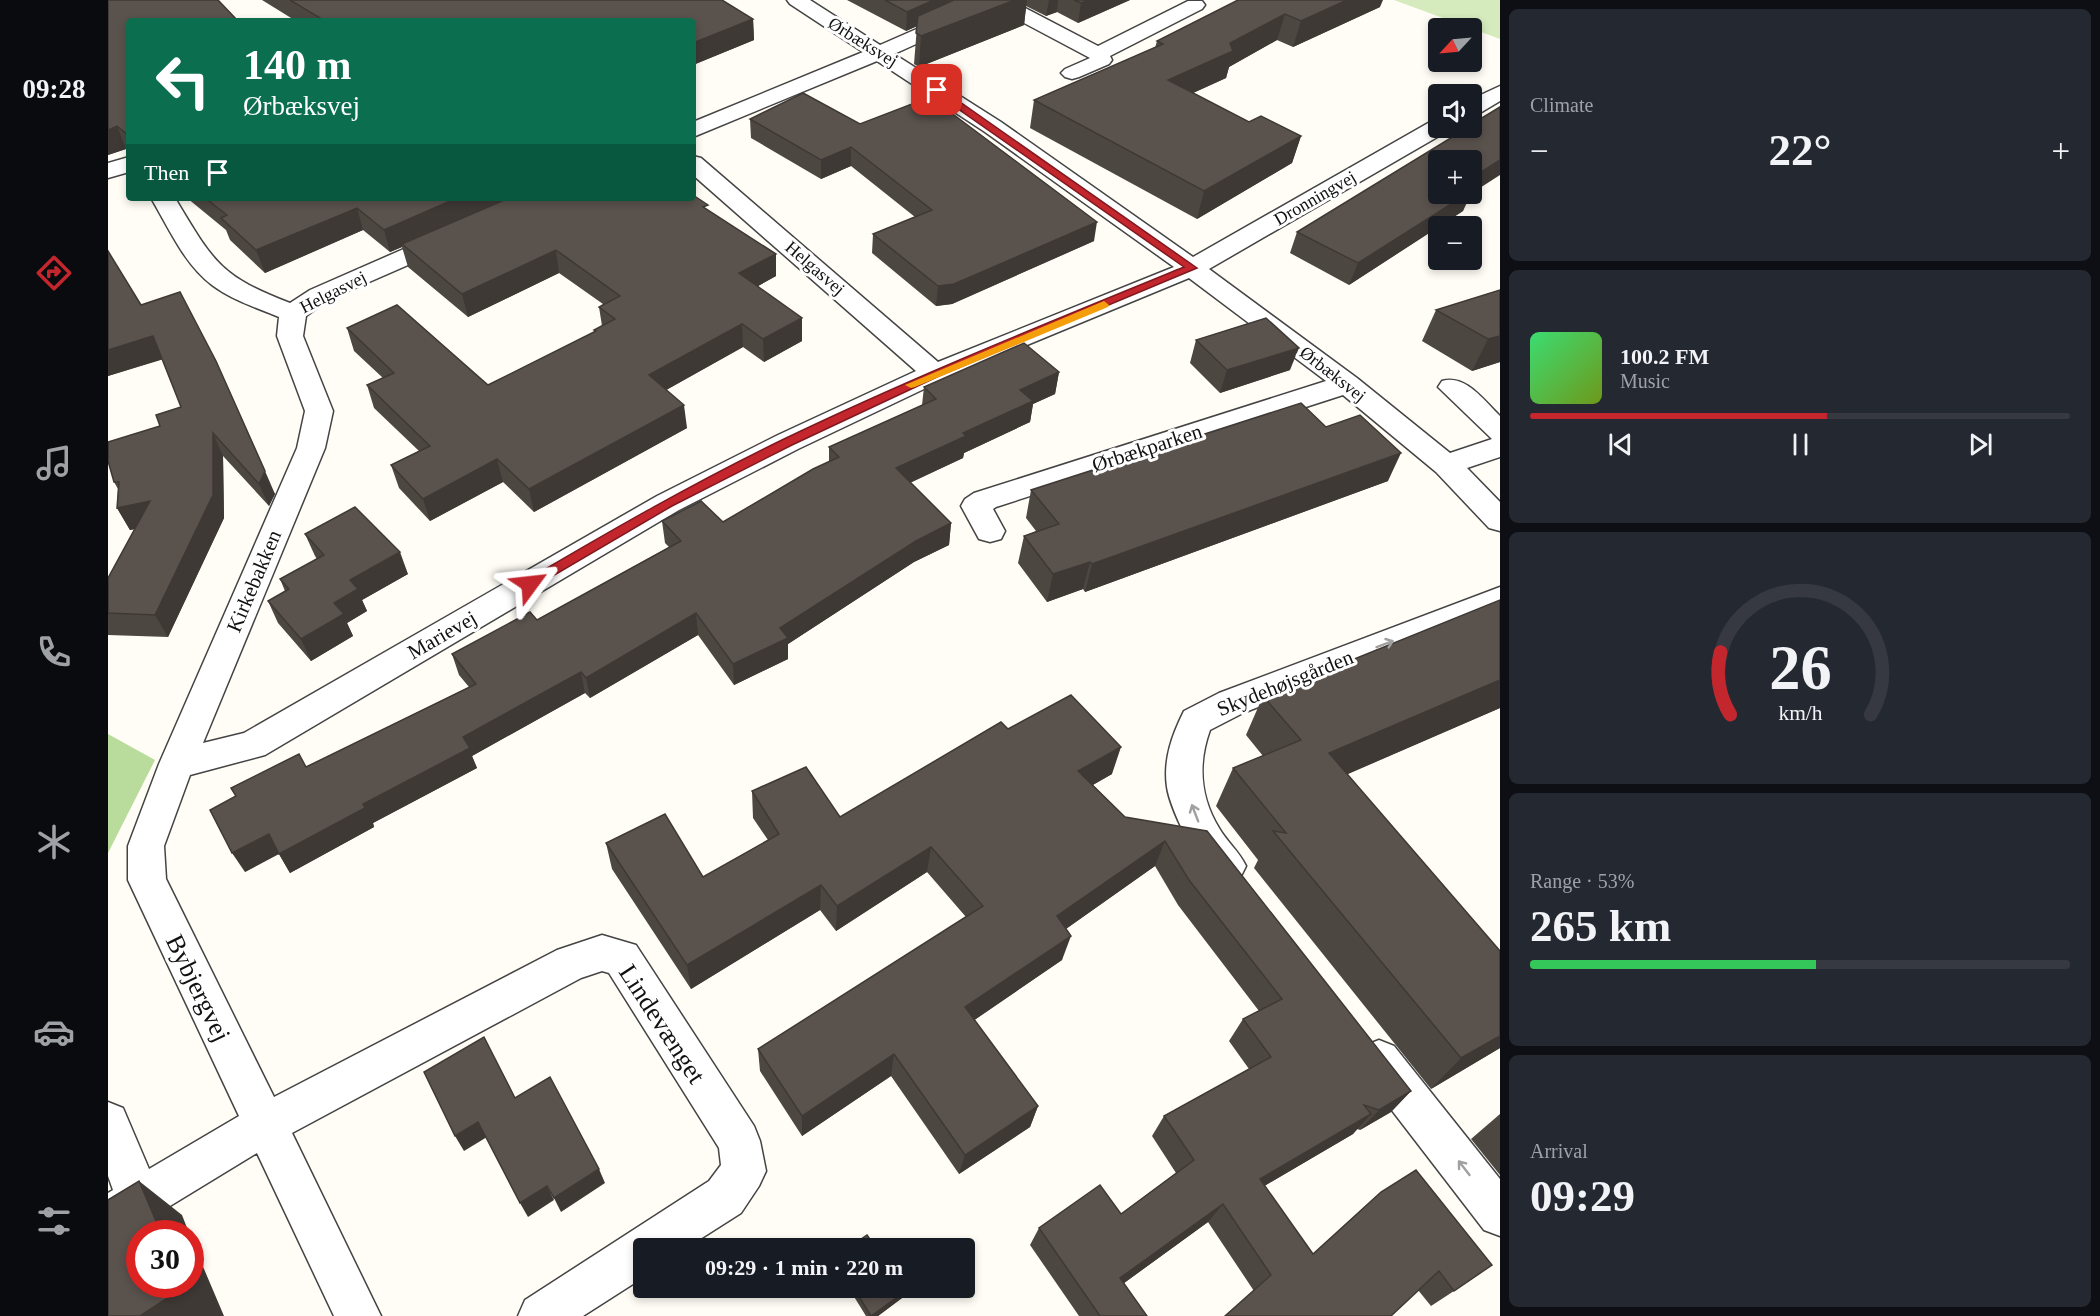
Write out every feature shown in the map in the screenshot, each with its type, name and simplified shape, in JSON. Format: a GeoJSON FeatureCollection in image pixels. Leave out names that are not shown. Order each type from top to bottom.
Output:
{"type":"FeatureCollection","features":[{"type":"Feature","properties":{"kind":"street","name":"Ørbæksvej"},"geometry":{"type":"LineString","coordinates":[[797,0],[993,127],[1192,268],[1347,384],[1446,465],[1500,520]]}},
{"type":"Feature","properties":{"kind":"street"},"geometry":{"type":"LineString","coordinates":[[696,129],[881,53],[998,0],[1098,54],[1102,60],[1072,73]]}},
{"type":"Feature","properties":{"kind":"street"},"geometry":{"type":"LineString","coordinates":[[1098,54],[1195,5]]}},
{"type":"Feature","properties":{"kind":"street"},"geometry":{"type":"LineString","coordinates":[[1482,102],[1500,92]]}},
{"type":"Feature","properties":{"kind":"street","name":"Dronningvej"},"geometry":{"type":"LineString","coordinates":[[1192,268],[1428,133]]}},
{"type":"Feature","properties":{"kind":"street"},"geometry":{"type":"LineString","coordinates":[[108,171],[126,166]]}},
{"type":"Feature","properties":{"kind":"street","name":"Helgasvej"},"geometry":{"type":"LineString","coordinates":[[696,166],[935,373]]}},
{"type":"Feature","properties":{"kind":"street","name":"Helgasvej"},"geometry":{"type":"LineString","coordinates":[[165,201],[198,254],[218,278],[240,291],[293,313],[319,295],[465,230]]}},
{"type":"Feature","properties":{"kind":"street","name":"Marievej"},"geometry":{"type":"LineString","coordinates":[[177,764],[253,745],[668,503],[788,442],[935,373],[1192,268]]}},
{"type":"Feature","properties":{"kind":"street","name":"Kirkebakken"},"geometry":{"type":"LineString","coordinates":[[146,846],[177,764],[310,448],[319,411],[290,336],[293,313]]}},
{"type":"Feature","properties":{"kind":"street","name":"Ørbækparken"},"geometry":{"type":"LineString","coordinates":[[990,531],[976,506],[985,500],[1347,384]]}},
{"type":"Feature","properties":{"kind":"street"},"geometry":{"type":"LineString","coordinates":[[1452,387],[1500,432]]}},
{"type":"Feature","properties":{"kind":"street"},"geometry":{"type":"LineString","coordinates":[[1446,465],[1500,447]]}},
{"type":"Feature","properties":{"kind":"street","name":"Skydehøjsgården"},"geometry":{"type":"LineString","coordinates":[[1248,894],[1204,837],[1185,788],[1185,751],[1196,721],[1231,703],[1500,600]]}},
{"type":"Feature","properties":{"kind":"street","name":"Bybjergvej"},"geometry":{"type":"LineString","coordinates":[[146,846],[147,880],[358,1316]]}},
{"type":"Feature","properties":{"kind":"street","name":"Lindevænget"},"geometry":{"type":"LineString","coordinates":[[264,1125],[571,963],[602,953],[622,958],[739,1141],[744,1172],[725,1197],[662,1238]]}},
{"type":"Feature","properties":{"kind":"street"},"geometry":{"type":"LineString","coordinates":[[1359,1035],[1500,1214]]}},
{"type":"Feature","properties":{"kind":"street"},"geometry":{"type":"LineString","coordinates":[[108,1124],[124,1209],[264,1125]]}},
{"type":"Feature","properties":{"kind":"street","name":"Lindevænget"},"geometry":{"type":"LineString","coordinates":[[542,1316],[633,1257]]}},
{"type":"Feature","properties":{"kind":"green space"},"geometry":{"type":"Polygon","coordinates":[[[1394,0],[1500,0],[1500,39],[1482,32],[1482,18],[1443,18],[1394,0]]]}},
{"type":"Feature","properties":{"kind":"green space"},"geometry":{"type":"Polygon","coordinates":[[[108,734],[155,760],[108,853],[108,734]]]}},
{"type":"Feature","properties":{"kind":"building"},"geometry":{"type":"Polygon","coordinates":[[[108,0],[218,0],[235,18],[126,18],[126,134],[117,126],[108,130],[108,0]]]}},
{"type":"Feature","properties":{"kind":"building"},"geometry":{"type":"Polygon","coordinates":[[[290,0],[722,0],[753,19],[696,42],[696,18],[320,18],[290,0]]]}},
{"type":"Feature","properties":{"kind":"building"},"geometry":{"type":"Polygon","coordinates":[[[885,0],[934,0],[907,12],[885,0]]]}},
{"type":"Feature","properties":{"kind":"building"},"geometry":{"type":"Polygon","coordinates":[[[954,0],[1015,0],[921,36],[916,33],[918,16],[954,0]]]}},
{"type":"Feature","properties":{"kind":"building"},"geometry":{"type":"Polygon","coordinates":[[[1238,0],[1347,0],[1301,21],[1285,14],[1230,43],[1233,51],[1168,80],[1249,122],[1261,116],[1301,136],[1204,191],[1034,100],[1163,44],[1157,41],[1238,0]]]}},
{"type":"Feature","properties":{"kind":"building"},"geometry":{"type":"Polygon","coordinates":[[[803,93],[860,124],[930,97],[1097,222],[954,284],[938,286],[873,234],[932,210],[851,147],[821,160],[750,119],[803,93]]]}},
{"type":"Feature","properties":{"kind":"building"},"geometry":{"type":"Polygon","coordinates":[[[1500,107],[1500,160],[1482,172],[1482,150],[1431,150],[1451,138],[1482,138],[1482,118],[1500,107]]]}},
{"type":"Feature","properties":{"kind":"building"},"geometry":{"type":"Polygon","coordinates":[[[1428,152],[1428,204],[1451,204],[1432,216],[1428,216],[1428,219],[1358,263],[1297,232],[1428,152]]]}},
{"type":"Feature","properties":{"kind":"building"},"geometry":{"type":"Polygon","coordinates":[[[696,197],[708,205],[703,207],[776,254],[739,273],[802,318],[763,339],[742,324],[649,375],[684,405],[529,489],[497,459],[423,499],[391,465],[430,446],[367,385],[394,373],[347,328],[397,305],[488,385],[596,331],[594,330],[615,319],[599,307],[620,296],[556,250],[462,294],[402,244],[502,201],[696,201],[696,197]]]}},
{"type":"Feature","properties":{"kind":"building"},"geometry":{"type":"Polygon","coordinates":[[[209,201],[450,201],[384,230],[357,208],[256,250],[221,218],[227,215],[209,201]]]}},
{"type":"Feature","properties":{"kind":"building"},"geometry":{"type":"Polygon","coordinates":[[[108,251],[141,305],[180,292],[216,361],[265,471],[259,484],[213,433],[213,495],[155,615],[108,613],[108,578],[150,501],[117,508],[119,482],[114,482],[108,461],[108,442],[160,426],[156,415],[181,407],[153,336],[108,350],[108,251]]]}},
{"type":"Feature","properties":{"kind":"building"},"geometry":{"type":"Polygon","coordinates":[[[1500,290],[1500,336],[1488,339],[1436,310],[1500,290]]]}},
{"type":"Feature","properties":{"kind":"building"},"geometry":{"type":"Polygon","coordinates":[[[1266,318],[1299,348],[1227,370],[1196,340],[1266,318]]]}},
{"type":"Feature","properties":{"kind":"building"},"geometry":{"type":"Polygon","coordinates":[[[1024,343],[1059,372],[1020,390],[1033,401],[963,433],[966,436],[896,468],[951,523],[916,541],[780,628],[788,638],[733,664],[696,613],[586,678],[581,672],[463,737],[470,748],[363,804],[365,808],[279,854],[269,834],[232,853],[210,810],[236,796],[231,788],[299,754],[306,767],[476,684],[452,654],[530,612],[537,620],[681,541],[662,521],[701,501],[723,522],[813,469],[839,457],[829,447],[936,399],[924,387],[1024,343]]]}},
{"type":"Feature","properties":{"kind":"building"},"geometry":{"type":"Polygon","coordinates":[[[1301,403],[1326,427],[1360,415],[1401,453],[1092,564],[1090,562],[1053,574],[1024,536],[1059,524],[1031,490],[1301,403]]]}},
{"type":"Feature","properties":{"kind":"building"},"geometry":{"type":"Polygon","coordinates":[[[355,507],[400,552],[350,580],[358,589],[334,603],[344,614],[301,639],[268,601],[289,589],[280,579],[324,555],[305,534],[355,507]]]}},
{"type":"Feature","properties":{"kind":"building"},"geometry":{"type":"Polygon","coordinates":[[[1500,600],[1500,680],[1329,753],[1500,951],[1500,1036],[1461,1058],[1273,831],[1286,833],[1233,768],[1301,740],[1263,696],[1500,600]]]}},
{"type":"Feature","properties":{"kind":"building"},"geometry":{"type":"Polygon","coordinates":[[[1071,695],[1121,747],[1078,771],[1125,817],[1207,831],[1411,1091],[1379,1110],[1364,1105],[1371,1114],[1260,1179],[1313,1254],[1381,1192],[1416,1170],[1492,1265],[1454,1291],[1439,1271],[1391,1316],[1225,1316],[1271,1275],[1223,1204],[1120,1278],[1147,1316],[1100,1316],[1039,1228],[1100,1185],[1121,1214],[1194,1160],[1164,1116],[1271,1057],[1243,1019],[1282,999],[1189,880],[1165,841],[1057,916],[1071,936],[965,1007],[1038,1106],[965,1155],[894,1054],[802,1116],[758,1049],[983,906],[931,847],[837,906],[821,885],[687,965],[606,843],[665,814],[703,877],[779,834],[752,791],[806,767],[840,817],[1001,722],[1008,729],[1071,695]]]}},
{"type":"Feature","properties":{"kind":"building"},"geometry":{"type":"Polygon","coordinates":[[[484,1037],[515,1098],[550,1077],[599,1169],[554,1198],[547,1186],[520,1203],[478,1122],[455,1136],[424,1072],[484,1037]]]}},
{"type":"Feature","properties":{"kind":"building"},"geometry":{"type":"Polygon","coordinates":[[[139,1181],[156,1220],[126,1220],[126,1298],[168,1298],[140,1316],[108,1316],[108,1200],[139,1181]]]}},
{"type":"Feature","properties":{"kind":"building"},"geometry":{"type":"Polygon","coordinates":[[[860,1298],[896,1298],[871,1316],[860,1298]]]}},
{"type":"Feature","properties":{"kind":"slow traffic"},"geometry":{"type":"LineString","coordinates":[[911,385],[935,373],[1104,305]]}},
{"type":"Feature","properties":{"kind":"route"},"geometry":{"type":"LineString","coordinates":[[530,584],[668,503],[788,442],[935,373],[1192,268],[937,90]]}}]}
